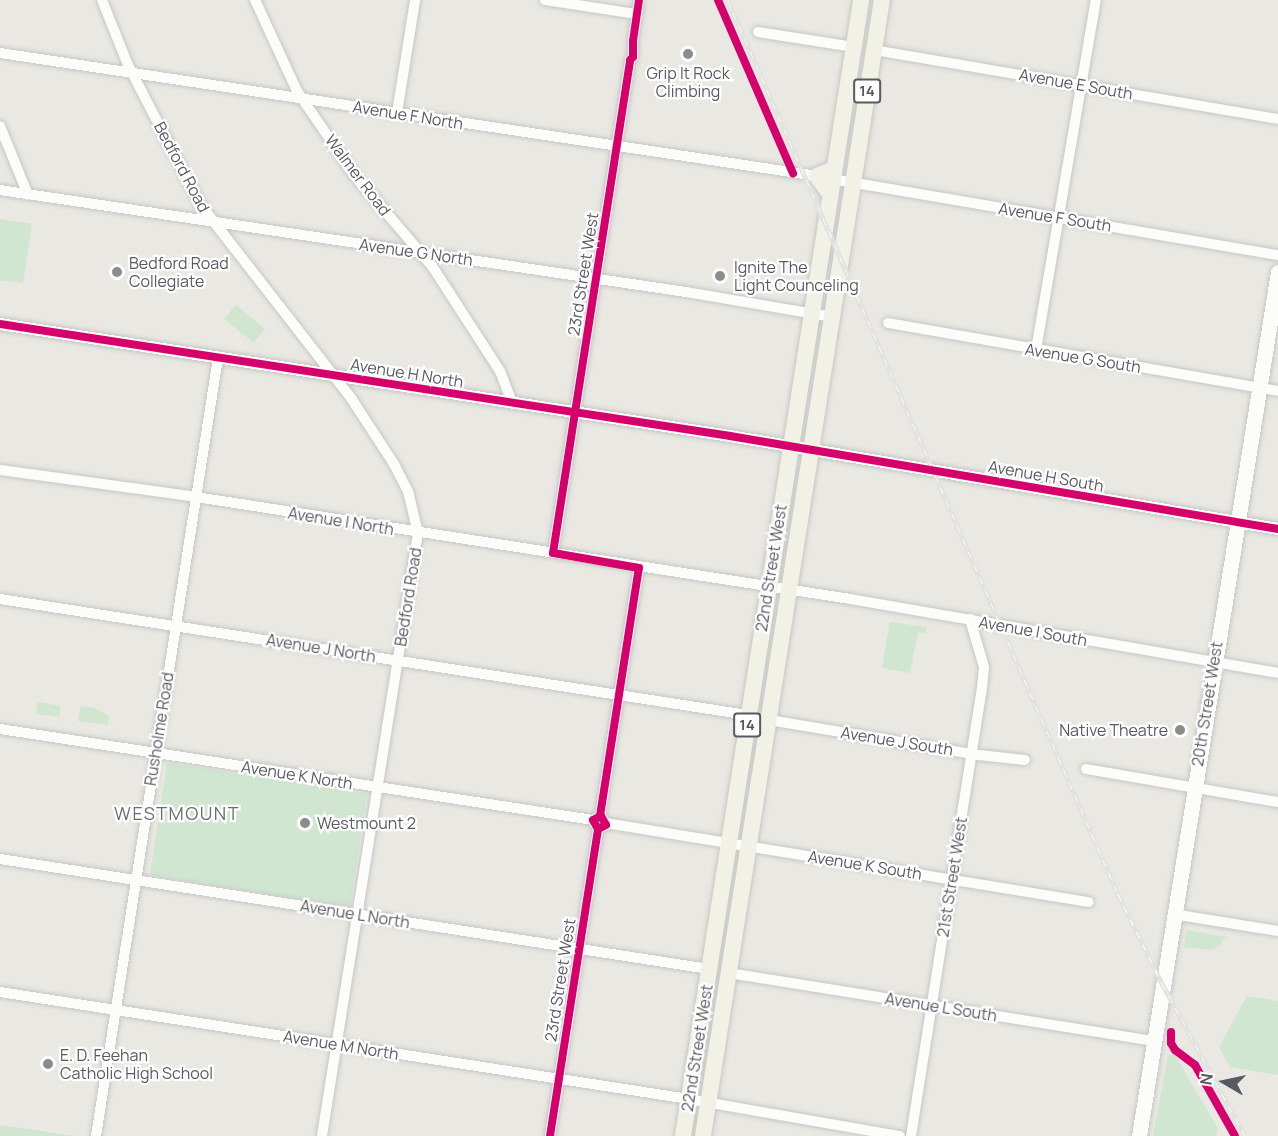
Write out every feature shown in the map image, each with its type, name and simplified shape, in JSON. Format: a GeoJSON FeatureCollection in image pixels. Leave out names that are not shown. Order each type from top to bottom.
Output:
{"type":"FeatureCollection","features":[{"type":"Feature","properties":{"kind":"main road","name":"22nd Street West"},"geometry":{"type":"LineString","coordinates":[[683,1136],[685,1098],[729,843],[811,313],[828,179],[861,0]]}},
{"type":"Feature","properties":{"kind":"main road","name":"22nd Street West"},"geometry":{"type":"LineString","coordinates":[[703,1136],[882,0]]}},
{"type":"Feature","properties":{"kind":"main road","name":"20th Street West"},"geometry":{"type":"LineString","coordinates":[[1139,1136],[1213,662],[1278,272]]}},
{"type":"Feature","properties":{"kind":"street","name":"Bedford Road"},"geometry":{"type":"LineString","coordinates":[[102,0],[132,73],[200,204],[335,376],[394,464],[408,491],[418,533],[322,1136]]}},
{"type":"Feature","properties":{"kind":"street","name":"Walmer Road"},"geometry":{"type":"LineString","coordinates":[[255,0],[303,99],[355,176],[422,253],[500,371],[512,403]]}},
{"type":"Feature","properties":{"kind":"street"},"geometry":{"type":"LineString","coordinates":[[397,113],[415,0]]}},
{"type":"Feature","properties":{"kind":"street"},"geometry":{"type":"LineString","coordinates":[[545,0],[637,14]]}},
{"type":"Feature","properties":{"kind":"street","name":"23rd Street West"},"geometry":{"type":"LineString","coordinates":[[553,553],[630,60],[633,57],[639,0]]}},
{"type":"Feature","properties":{"kind":"street"},"geometry":{"type":"LineString","coordinates":[[1036,350],[1096,0]]}},
{"type":"Feature","properties":{"kind":"street"},"geometry":{"type":"LineString","coordinates":[[758,32],[854,47]]}},
{"type":"Feature","properties":{"kind":"street","name":"Avenue E South"},"geometry":{"type":"LineString","coordinates":[[874,50],[1278,119]]}},
{"type":"Feature","properties":{"kind":"street","name":"Avenue F North"},"geometry":{"type":"LineString","coordinates":[[0,53],[828,179]]}},
{"type":"Feature","properties":{"kind":"street"},"geometry":{"type":"LineString","coordinates":[[0,126],[28,195]]}},
{"type":"Feature","properties":{"kind":"street","name":"Avenue F South"},"geometry":{"type":"LineString","coordinates":[[828,179],[1278,255]]}},
{"type":"Feature","properties":{"kind":"street","name":"Avenue G North"},"geometry":{"type":"LineString","coordinates":[[0,190],[596,279],[832,317]]}},
{"type":"Feature","properties":{"kind":"street","name":"Avenue G South"},"geometry":{"type":"LineString","coordinates":[[888,323],[1278,391]]}},
{"type":"Feature","properties":{"kind":"street","name":"Avenue H North"},"geometry":{"type":"LineString","coordinates":[[0,324],[811,450]]}},
{"type":"Feature","properties":{"kind":"street","name":"Rusholme Road"},"geometry":{"type":"LineString","coordinates":[[96,1136],[218,358]]}},
{"type":"Feature","properties":{"kind":"street","name":"Avenue H South"},"geometry":{"type":"LineString","coordinates":[[811,450],[1278,529]]}},
{"type":"Feature","properties":{"kind":"street","name":"Avenue I North"},"geometry":{"type":"LineString","coordinates":[[0,471],[196,497],[789,591]]}},
{"type":"Feature","properties":{"kind":"street","name":"23rd Street West"},"geometry":{"type":"LineString","coordinates":[[550,1136],[639,568]]}},
{"type":"Feature","properties":{"kind":"street","name":"Avenue I South"},"geometry":{"type":"LineString","coordinates":[[789,591],[970,619],[1002,627],[1278,673]]}},
{"type":"Feature","properties":{"kind":"street","name":"Avenue J North"},"geometry":{"type":"LineString","coordinates":[[0,598],[748,715]]}},
{"type":"Feature","properties":{"kind":"street","name":"21st Street West"},"geometry":{"type":"LineString","coordinates":[[911,1136],[984,667],[970,619]]}},
{"type":"Feature","properties":{"kind":"street","name":"Avenue J South"},"geometry":{"type":"LineString","coordinates":[[769,720],[1025,760]]}},
{"type":"Feature","properties":{"kind":"street","name":"Avenue K North"},"geometry":{"type":"LineString","coordinates":[[0,729],[748,846]]}},
{"type":"Feature","properties":{"kind":"street"},"geometry":{"type":"LineString","coordinates":[[1086,769],[1278,801]]}},
{"type":"Feature","properties":{"kind":"street","name":"Avenue K South"},"geometry":{"type":"LineString","coordinates":[[748,846],[1089,902]]}},
{"type":"Feature","properties":{"kind":"street","name":"Avenue L North"},"geometry":{"type":"LineString","coordinates":[[0,859],[709,969]]}},
{"type":"Feature","properties":{"kind":"street"},"geometry":{"type":"LineString","coordinates":[[1173,914],[1278,931]]}},
{"type":"Feature","properties":{"kind":"street","name":"Avenue L South"},"geometry":{"type":"LineString","coordinates":[[729,973],[1153,1041]]}},
{"type":"Feature","properties":{"kind":"street","name":"Avenue M North"},"geometry":{"type":"LineString","coordinates":[[0,992],[685,1098],[708,1104],[900,1136]]}},
{"type":"Feature","properties":{"kind":"green space"},"geometry":{"type":"Polygon","coordinates":[[[0,219],[32,224],[23,283],[0,280],[0,219]]]}},
{"type":"Feature","properties":{"kind":"green space"},"geometry":{"type":"Polygon","coordinates":[[[236,305],[265,329],[254,343],[224,319],[236,305]]]}},
{"type":"Feature","properties":{"kind":"green space"},"geometry":{"type":"Polygon","coordinates":[[[890,622],[927,627],[925,633],[918,632],[910,673],[882,668],[890,622]]]}},
{"type":"Feature","properties":{"kind":"green space"},"geometry":{"type":"Polygon","coordinates":[[[38,702],[61,706],[59,717],[36,714],[38,702]]]}},
{"type":"Feature","properties":{"kind":"green space"},"geometry":{"type":"Polygon","coordinates":[[[81,706],[95,708],[109,716],[108,725],[78,721],[81,706]]]}},
{"type":"Feature","properties":{"kind":"green space"},"geometry":{"type":"Polygon","coordinates":[[[167,763],[367,794],[350,907],[150,875],[167,763]]]}},
{"type":"Feature","properties":{"kind":"green space"},"geometry":{"type":"Polygon","coordinates":[[[1187,930],[1226,937],[1218,947],[1212,950],[1184,947],[1187,930]]]}},
{"type":"Feature","properties":{"kind":"green space"},"geometry":{"type":"Polygon","coordinates":[[[1247,996],[1278,1001],[1278,1075],[1230,1067],[1219,1047],[1247,996]]]}},
{"type":"Feature","properties":{"kind":"green space"},"geometry":{"type":"Polygon","coordinates":[[[1168,1055],[1175,1055],[1218,1129],[1216,1136],[1153,1136],[1168,1055]]]}},
{"type":"Feature","properties":{"kind":"green space"},"geometry":{"type":"Polygon","coordinates":[[[0,1125],[75,1136],[0,1136],[0,1125]]]}},
{"type":"Feature","properties":{"kind":"railway"},"geometry":{"type":"LineString","coordinates":[[728,0],[1118,894],[1162,983],[1245,1136]]}},
{"type":"Feature","properties":{"kind":"cycle path"},"geometry":{"type":"LineString","coordinates":[[600,816],[639,568],[553,553],[630,60],[633,57],[639,0]]}},
{"type":"Feature","properties":{"kind":"cycle path"},"geometry":{"type":"LineString","coordinates":[[718,0],[793,173]]}},
{"type":"Feature","properties":{"kind":"cycle path"},"geometry":{"type":"LineString","coordinates":[[0,324],[730,436],[1278,529]]}},
{"type":"Feature","properties":{"kind":"cycle path"},"geometry":{"type":"LineString","coordinates":[[550,1136],[598,829],[593,820],[601,816],[606,825],[598,829]]}},
{"type":"Feature","properties":{"kind":"cycle path"},"geometry":{"type":"LineString","coordinates":[[1171,1032],[1171,1043],[1175,1050],[1195,1065],[1235,1136]]}},
{"type":"Feature","properties":{"kind":"place","name":"Grip It Rock Climbing"},"geometry":{"type":"Point","coordinates":[688,54]}},
{"type":"Feature","properties":{"kind":"place","name":"Bedford Road Collegiate"},"geometry":{"type":"Point","coordinates":[117,272]}},
{"type":"Feature","properties":{"kind":"place","name":"Ignite The Light Counceling"},"geometry":{"type":"Point","coordinates":[720,276]}},
{"type":"Feature","properties":{"kind":"place","name":"Native Theatre"},"geometry":{"type":"Point","coordinates":[1180,730]}},
{"type":"Feature","properties":{"kind":"place","name":"Westmount 2"},"geometry":{"type":"Point","coordinates":[305,823]}},
{"type":"Feature","properties":{"kind":"place","name":"E. D. Feehan Catholic High School"},"geometry":{"type":"Point","coordinates":[48,1064]}},
{"type":"Feature","properties":{"kind":"district","name":"WESTMOUNT"},"geometry":{"type":"Point","coordinates":[177,813]}}]}
